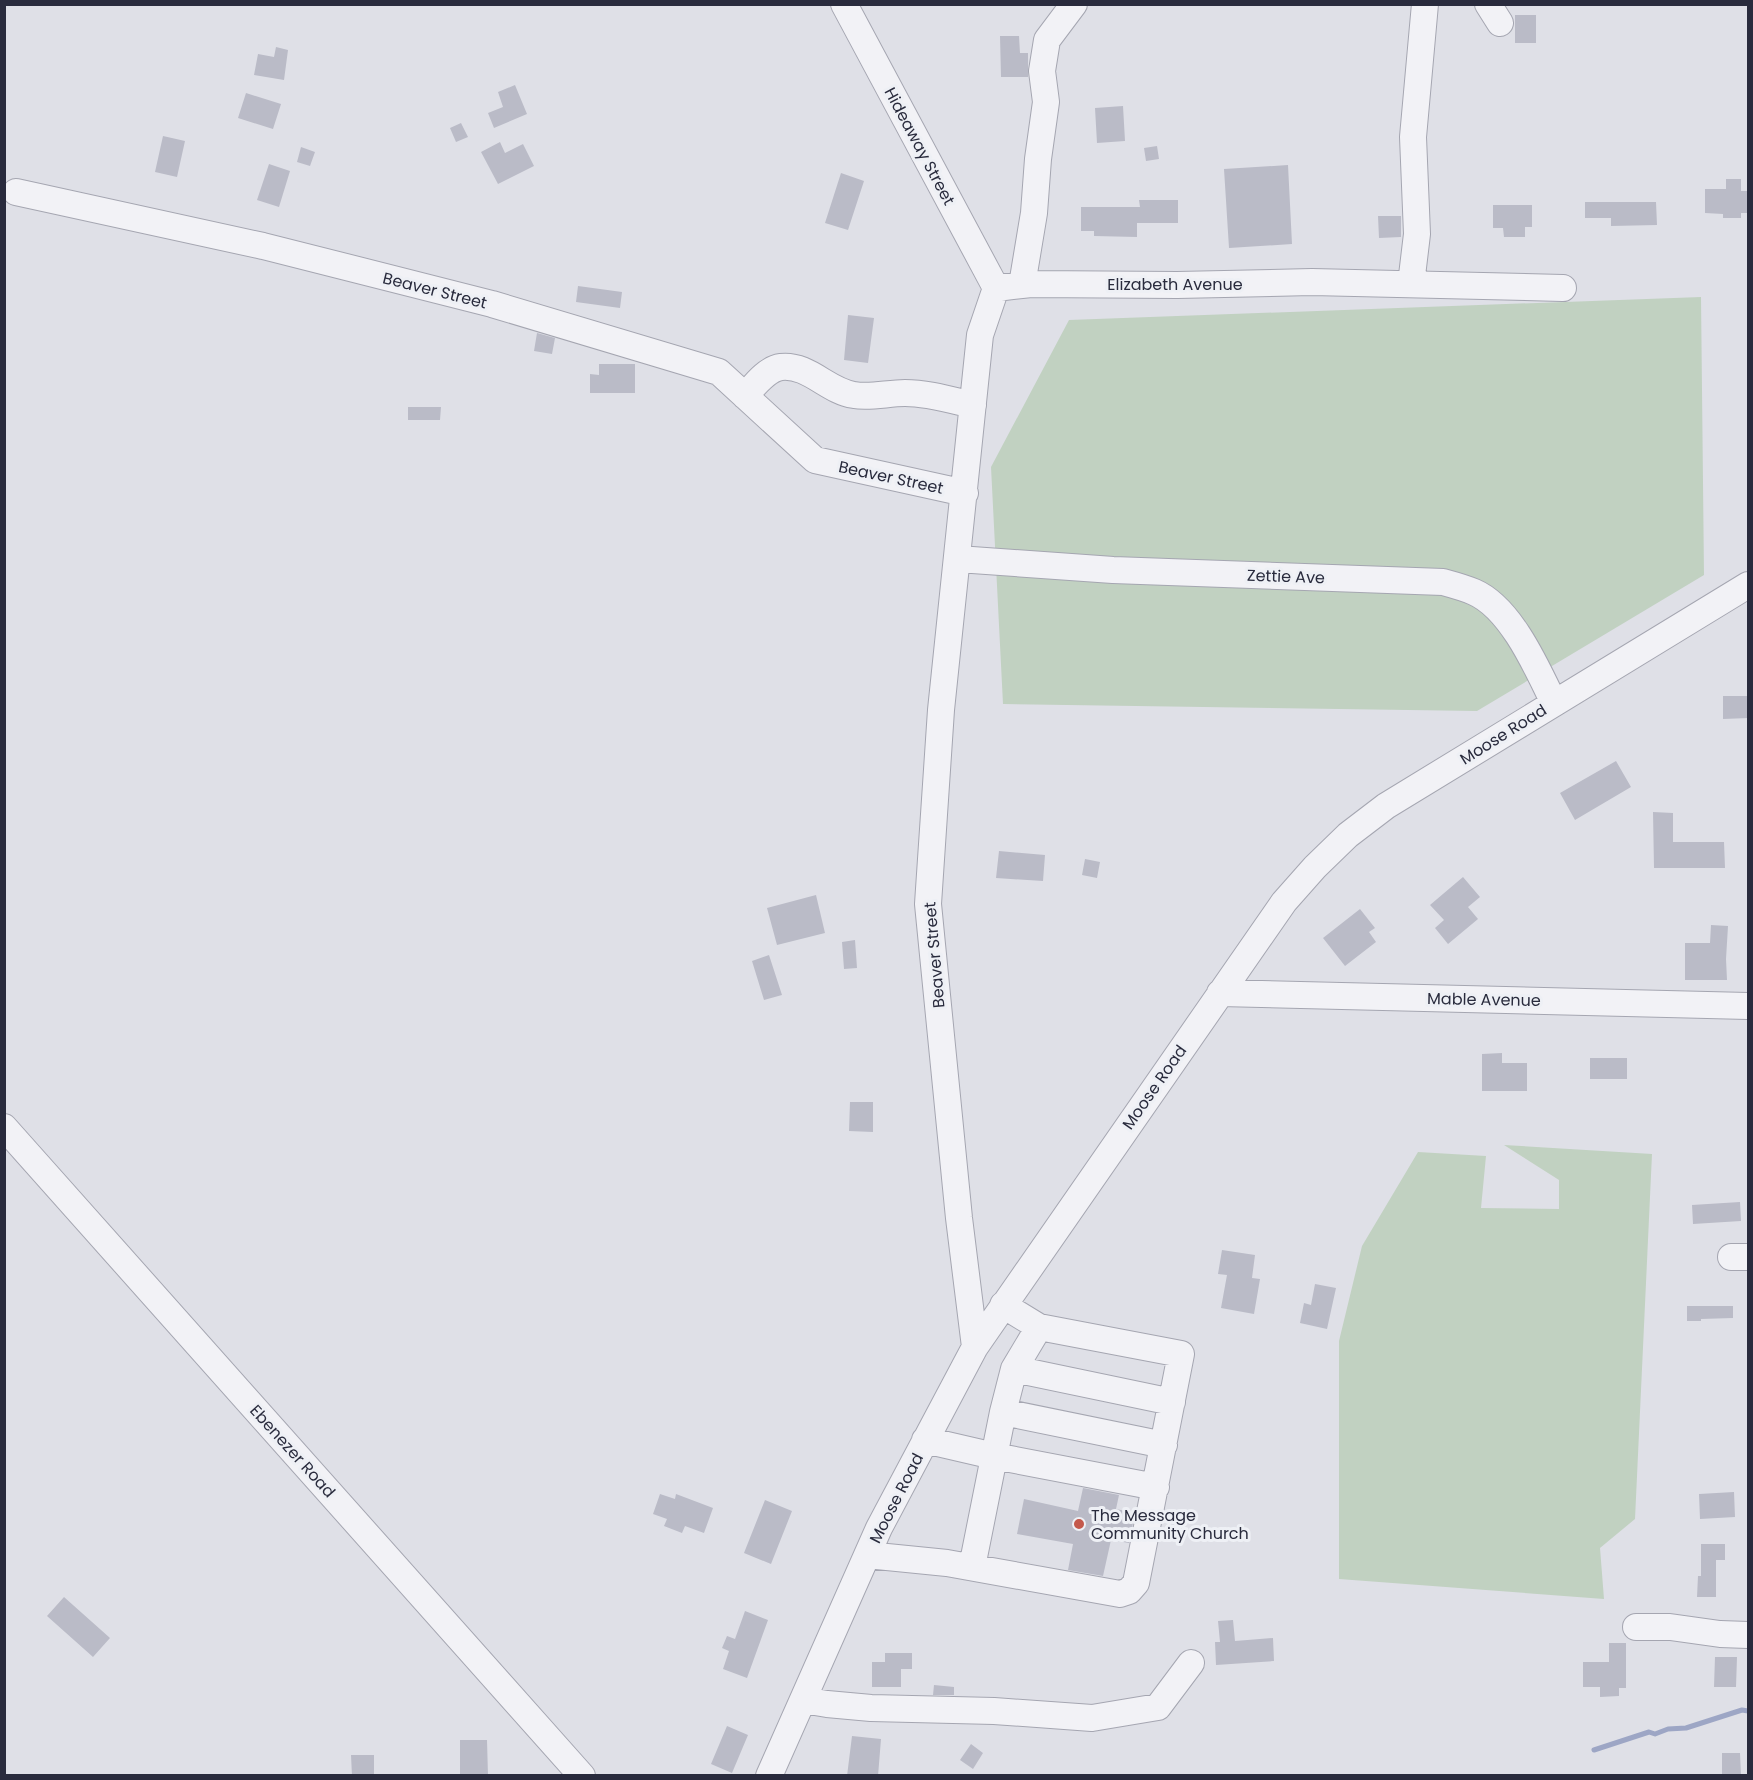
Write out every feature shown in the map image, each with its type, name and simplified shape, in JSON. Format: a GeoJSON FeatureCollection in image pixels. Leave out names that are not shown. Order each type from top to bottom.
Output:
{"type":"FeatureCollection","features":[{"type":"Feature","properties":{"kind":"street","name":"Hideaway Street"},"geometry":{"type":"LineString","coordinates":[[844,4],[996,288]]}},
{"type":"Feature","properties":{"kind":"street"},"geometry":{"type":"LineString","coordinates":[[1022,285],[1034,213],[1038,159],[1046,102],[1042,71],[1047,40],[1074,4]]}},
{"type":"Feature","properties":{"kind":"street"},"geometry":{"type":"LineString","coordinates":[[1411,284],[1417,234],[1413,137],[1425,4]]}},
{"type":"Feature","properties":{"kind":"street","name":"Beaver Street"},"geometry":{"type":"LineString","coordinates":[[16,192],[263,246],[492,304],[719,372],[815,460],[965,493],[941,710],[928,904],[959,1218],[975,1347]]}},
{"type":"Feature","properties":{"kind":"street","name":"Elizabeth Avenue"},"geometry":{"type":"LineString","coordinates":[[996,288],[1022,285],[1312,282],[1563,288]]}},
{"type":"Feature","properties":{"kind":"street"},"geometry":{"type":"LineString","coordinates":[[965,493],[980,336],[996,288]]}},
{"type":"Feature","properties":{"kind":"street"},"geometry":{"type":"LineString","coordinates":[[745,396],[761,378],[778,367],[794,368],[809,373],[834,389],[854,395],[924,394],[974,405]]}},
{"type":"Feature","properties":{"kind":"street","name":"Zettie Ave"},"geometry":{"type":"LineString","coordinates":[[958,559],[1113,570],[1443,582],[1476,592],[1501,611],[1531,656],[1554,703]]}},
{"type":"Feature","properties":{"kind":"street","name":"Moose Road"},"geometry":{"type":"LineString","coordinates":[[769,1776],[879,1528],[975,1347],[1284,902],[1348,834],[1386,806],[1749,585]]}},
{"type":"Feature","properties":{"kind":"street","name":"Mable Avenue"},"geometry":{"type":"LineString","coordinates":[[1220,993],[1749,1006]]}},
{"type":"Feature","properties":{"kind":"street","name":"Ebenezer Road"},"geometry":{"type":"LineString","coordinates":[[4,1127],[582,1776]]}},
{"type":"Feature","properties":{"kind":"street"},"geometry":{"type":"LineString","coordinates":[[867,1555],[947,1563],[1120,1594],[1129,1591],[1136,1583],[1181,1354],[1039,1327],[1003,1305]]}},
{"type":"Feature","properties":{"kind":"street"},"geometry":{"type":"LineString","coordinates":[[972,1567],[1003,1412],[1014,1369],[1039,1327]]}},
{"type":"Feature","properties":{"kind":"street"},"geometry":{"type":"LineString","coordinates":[[1014,1369],[1172,1402]]}},
{"type":"Feature","properties":{"kind":"street"},"geometry":{"type":"LineString","coordinates":[[1003,1412],[1164,1445]]}},
{"type":"Feature","properties":{"kind":"street"},"geometry":{"type":"LineString","coordinates":[[925,1440],[994,1456],[1156,1486]]}},
{"type":"Feature","properties":{"kind":"street"},"geometry":{"type":"LineString","coordinates":[[1636,1627],[1670,1627],[1720,1634],[1749,1635]]}},
{"type":"Feature","properties":{"kind":"street"},"geometry":{"type":"LineString","coordinates":[[803,1700],[871,1708],[994,1711],[1092,1718],[1158,1707],[1191,1663]]}},
{"type":"Feature","properties":{"kind":"green space"},"geometry":{"type":"Polygon","coordinates":[[[1701,297],[1704,575],[1477,711],[1003,704],[991,467],[1069,320],[1701,297]]]}},
{"type":"Feature","properties":{"kind":"green space"},"geometry":{"type":"Polygon","coordinates":[[[1504,1145],[1652,1154],[1635,1519],[1600,1548],[1604,1599],[1339,1579],[1339,1341],[1362,1246],[1418,1152],[1486,1156],[1481,1208],[1559,1209],[1559,1180],[1504,1145]]]}},
{"type":"Feature","properties":{"kind":"building"},"geometry":{"type":"Polygon","coordinates":[[[1515,15],[1536,15],[1536,43],[1515,43],[1515,15]]]}},
{"type":"Feature","properties":{"kind":"building"},"geometry":{"type":"Polygon","coordinates":[[[1000,36],[1019,36],[1020,53],[1028,53],[1028,77],[1001,77],[1000,36]]]}},
{"type":"Feature","properties":{"kind":"building"},"geometry":{"type":"Polygon","coordinates":[[[276,47],[288,50],[284,80],[254,75],[258,54],[274,57],[276,47]]]}},
{"type":"Feature","properties":{"kind":"building"},"geometry":{"type":"Polygon","coordinates":[[[515,85],[527,114],[494,128],[488,113],[503,107],[498,92],[515,85]]]}},
{"type":"Feature","properties":{"kind":"building"},"geometry":{"type":"Polygon","coordinates":[[[246,93],[281,104],[273,129],[238,118],[246,93]]]}},
{"type":"Feature","properties":{"kind":"building"},"geometry":{"type":"Polygon","coordinates":[[[1123,106],[1125,141],[1097,143],[1095,108],[1123,106]]]}},
{"type":"Feature","properties":{"kind":"building"},"geometry":{"type":"Polygon","coordinates":[[[461,123],[468,137],[456,142],[450,128],[461,123]]]}},
{"type":"Feature","properties":{"kind":"building"},"geometry":{"type":"Polygon","coordinates":[[[163,136],[185,141],[177,177],[155,172],[163,136]]]}},
{"type":"Feature","properties":{"kind":"building"},"geometry":{"type":"Polygon","coordinates":[[[500,142],[505,153],[523,144],[534,166],[498,184],[481,152],[500,142]]]}},
{"type":"Feature","properties":{"kind":"building"},"geometry":{"type":"Polygon","coordinates":[[[1157,146],[1159,159],[1146,161],[1144,148],[1157,146]]]}},
{"type":"Feature","properties":{"kind":"building"},"geometry":{"type":"Polygon","coordinates":[[[301,147],[315,152],[310,166],[297,162],[301,147]]]}},
{"type":"Feature","properties":{"kind":"building"},"geometry":{"type":"Polygon","coordinates":[[[269,164],[290,171],[279,207],[257,200],[269,164]]]}},
{"type":"Feature","properties":{"kind":"building"},"geometry":{"type":"Polygon","coordinates":[[[1288,165],[1292,244],[1229,248],[1224,169],[1288,165]]]}},
{"type":"Feature","properties":{"kind":"building"},"geometry":{"type":"Polygon","coordinates":[[[841,173],[864,181],[848,230],[825,223],[841,173]]]}},
{"type":"Feature","properties":{"kind":"building"},"geometry":{"type":"Polygon","coordinates":[[[1726,179],[1741,179],[1741,191],[1749,191],[1749,213],[1741,213],[1741,218],[1723,218],[1723,214],[1705,213],[1705,189],[1726,189],[1726,179]]]}},
{"type":"Feature","properties":{"kind":"building"},"geometry":{"type":"Polygon","coordinates":[[[1139,200],[1178,200],[1178,223],[1137,223],[1137,237],[1094,236],[1094,231],[1081,231],[1081,207],[1140,207],[1139,200]]]}},
{"type":"Feature","properties":{"kind":"building"},"geometry":{"type":"Polygon","coordinates":[[[1585,202],[1656,202],[1657,225],[1611,226],[1611,218],[1585,218],[1585,202]]]}},
{"type":"Feature","properties":{"kind":"building"},"geometry":{"type":"Polygon","coordinates":[[[1493,205],[1532,205],[1532,227],[1525,227],[1525,237],[1504,237],[1503,228],[1493,228],[1493,205]]]}},
{"type":"Feature","properties":{"kind":"building"},"geometry":{"type":"Polygon","coordinates":[[[1378,216],[1401,216],[1401,237],[1379,238],[1378,216]]]}},
{"type":"Feature","properties":{"kind":"building"},"geometry":{"type":"Polygon","coordinates":[[[578,286],[622,292],[620,308],[576,302],[578,286]]]}},
{"type":"Feature","properties":{"kind":"building"},"geometry":{"type":"Polygon","coordinates":[[[848,315],[874,318],[868,363],[844,360],[848,315]]]}},
{"type":"Feature","properties":{"kind":"building"},"geometry":{"type":"Polygon","coordinates":[[[537,333],[555,338],[552,354],[534,351],[537,333]]]}},
{"type":"Feature","properties":{"kind":"building"},"geometry":{"type":"Polygon","coordinates":[[[599,364],[635,364],[635,393],[590,393],[590,374],[599,375],[599,364]]]}},
{"type":"Feature","properties":{"kind":"building"},"geometry":{"type":"Polygon","coordinates":[[[408,407],[441,407],[440,420],[408,420],[408,407]]]}},
{"type":"Feature","properties":{"kind":"building"},"geometry":{"type":"Polygon","coordinates":[[[1723,696],[1749,696],[1749,718],[1723,719],[1723,696]]]}},
{"type":"Feature","properties":{"kind":"building"},"geometry":{"type":"Polygon","coordinates":[[[1616,761],[1631,787],[1575,820],[1560,793],[1616,761]]]}},
{"type":"Feature","properties":{"kind":"building"},"geometry":{"type":"Polygon","coordinates":[[[1653,812],[1673,813],[1673,842],[1724,842],[1725,868],[1654,868],[1653,812]]]}},
{"type":"Feature","properties":{"kind":"building"},"geometry":{"type":"Polygon","coordinates":[[[999,851],[1045,855],[1043,881],[996,878],[999,851]]]}},
{"type":"Feature","properties":{"kind":"building"},"geometry":{"type":"Polygon","coordinates":[[[1085,859],[1100,862],[1097,878],[1082,875],[1085,859]]]}},
{"type":"Feature","properties":{"kind":"building"},"geometry":{"type":"Polygon","coordinates":[[[1463,877],[1480,897],[1468,907],[1478,919],[1448,944],[1435,928],[1444,920],[1430,905],[1463,877]]]}},
{"type":"Feature","properties":{"kind":"building"},"geometry":{"type":"Polygon","coordinates":[[[816,895],[825,933],[777,945],[767,908],[816,895]]]}},
{"type":"Feature","properties":{"kind":"building"},"geometry":{"type":"Polygon","coordinates":[[[1360,909],[1375,928],[1369,932],[1376,942],[1345,966],[1323,938],[1360,909]]]}},
{"type":"Feature","properties":{"kind":"building"},"geometry":{"type":"Polygon","coordinates":[[[1711,925],[1728,926],[1727,980],[1685,980],[1685,943],[1710,943],[1711,925]]]}},
{"type":"Feature","properties":{"kind":"building"},"geometry":{"type":"Polygon","coordinates":[[[855,940],[857,968],[844,969],[842,942],[855,940]]]}},
{"type":"Feature","properties":{"kind":"building"},"geometry":{"type":"Polygon","coordinates":[[[769,955],[782,995],[764,1000],[752,961],[769,955]]]}},
{"type":"Feature","properties":{"kind":"building"},"geometry":{"type":"Polygon","coordinates":[[[1502,1053],[1502,1063],[1527,1063],[1527,1091],[1482,1091],[1482,1054],[1502,1053]]]}},
{"type":"Feature","properties":{"kind":"building"},"geometry":{"type":"Polygon","coordinates":[[[1590,1058],[1627,1058],[1627,1079],[1590,1079],[1590,1058]]]}},
{"type":"Feature","properties":{"kind":"building"},"geometry":{"type":"Polygon","coordinates":[[[850,1102],[873,1102],[873,1132],[849,1131],[850,1102]]]}},
{"type":"Feature","properties":{"kind":"building"},"geometry":{"type":"Polygon","coordinates":[[[1740,1202],[1741,1221],[1693,1224],[1692,1205],[1740,1202]]]}},
{"type":"Feature","properties":{"kind":"building"},"geometry":{"type":"Polygon","coordinates":[[[1222,1250],[1255,1255],[1252,1278],[1260,1279],[1254,1314],[1221,1308],[1227,1275],[1218,1274],[1222,1250]]]}},
{"type":"Feature","properties":{"kind":"building"},"geometry":{"type":"Polygon","coordinates":[[[1315,1284],[1336,1288],[1327,1329],[1300,1323],[1304,1303],[1311,1305],[1315,1284]]]}},
{"type":"Feature","properties":{"kind":"building"},"geometry":{"type":"Polygon","coordinates":[[[1687,1306],[1733,1306],[1733,1318],[1687,1321],[1687,1306]]]}},
{"type":"Feature","properties":{"kind":"building","name":"The Message Community Church"},"geometry":{"type":"Polygon","coordinates":[[[1083,1488],[1119,1495],[1116,1509],[1135,1513],[1129,1543],[1111,1540],[1103,1576],[1068,1570],[1073,1544],[1017,1534],[1024,1499],[1078,1511],[1083,1488]]]}},
{"type":"Feature","properties":{"kind":"building"},"geometry":{"type":"Polygon","coordinates":[[[1734,1492],[1735,1517],[1700,1519],[1699,1494],[1734,1492]]]}},
{"type":"Feature","properties":{"kind":"building"},"geometry":{"type":"Polygon","coordinates":[[[660,1494],[675,1499],[676,1494],[713,1508],[704,1533],[685,1526],[682,1533],[664,1526],[667,1519],[653,1514],[660,1494]]]}},
{"type":"Feature","properties":{"kind":"building"},"geometry":{"type":"Polygon","coordinates":[[[765,1500],[792,1511],[771,1564],[744,1553],[765,1500]]]}},
{"type":"Feature","properties":{"kind":"building"},"geometry":{"type":"Polygon","coordinates":[[[1701,1544],[1725,1544],[1725,1560],[1716,1560],[1716,1597],[1697,1597],[1698,1576],[1701,1576],[1701,1544]]]}},
{"type":"Feature","properties":{"kind":"building"},"geometry":{"type":"Polygon","coordinates":[[[64,1597],[110,1638],[93,1657],[47,1616],[64,1597]]]}},
{"type":"Feature","properties":{"kind":"building"},"geometry":{"type":"Polygon","coordinates":[[[745,1611],[768,1620],[747,1678],[723,1669],[729,1651],[722,1648],[727,1636],[735,1639],[745,1611]]]}},
{"type":"Feature","properties":{"kind":"building"},"geometry":{"type":"Polygon","coordinates":[[[1233,1620],[1235,1641],[1273,1638],[1274,1661],[1216,1665],[1215,1642],[1220,1642],[1218,1621],[1233,1620]]]}},
{"type":"Feature","properties":{"kind":"building"},"geometry":{"type":"Polygon","coordinates":[[[1609,1643],[1626,1643],[1626,1688],[1619,1688],[1619,1696],[1600,1697],[1600,1687],[1583,1687],[1583,1662],[1609,1662],[1609,1643]]]}},
{"type":"Feature","properties":{"kind":"building"},"geometry":{"type":"Polygon","coordinates":[[[885,1653],[912,1653],[912,1669],[901,1669],[901,1687],[872,1687],[872,1662],[885,1662],[885,1653]]]}},
{"type":"Feature","properties":{"kind":"building"},"geometry":{"type":"Polygon","coordinates":[[[1715,1657],[1737,1657],[1736,1687],[1714,1687],[1715,1657]]]}},
{"type":"Feature","properties":{"kind":"building"},"geometry":{"type":"Polygon","coordinates":[[[934,1685],[954,1687],[954,1695],[933,1695],[934,1685]]]}},
{"type":"Feature","properties":{"kind":"building"},"geometry":{"type":"Polygon","coordinates":[[[727,1726],[748,1735],[732,1773],[711,1764],[727,1726]]]}},
{"type":"Feature","properties":{"kind":"building"},"geometry":{"type":"Polygon","coordinates":[[[852,1736],[881,1739],[878,1776],[847,1776],[852,1736]]]}},
{"type":"Feature","properties":{"kind":"building"},"geometry":{"type":"Polygon","coordinates":[[[460,1740],[487,1740],[488,1776],[460,1776],[460,1740]]]}},
{"type":"Feature","properties":{"kind":"building"},"geometry":{"type":"Polygon","coordinates":[[[971,1744],[983,1753],[973,1769],[960,1760],[971,1744]]]}},
{"type":"Feature","properties":{"kind":"building"},"geometry":{"type":"Polygon","coordinates":[[[1722,1753],[1740,1753],[1741,1776],[1722,1776],[1722,1753]]]}},
{"type":"Feature","properties":{"kind":"building"},"geometry":{"type":"Polygon","coordinates":[[[351,1755],[374,1755],[374,1776],[352,1776],[351,1755]]]}},
{"type":"Feature","properties":{"kind":"waterway"},"geometry":{"type":"LineString","coordinates":[[1594,1750],[1649,1732],[1655,1734],[1668,1729],[1686,1728],[1742,1710],[1748,1711]]}},
{"type":"Feature","properties":{"kind":"place","name":"The Message Community Church"},"geometry":{"type":"Point","coordinates":[1079,1524]}}]}
